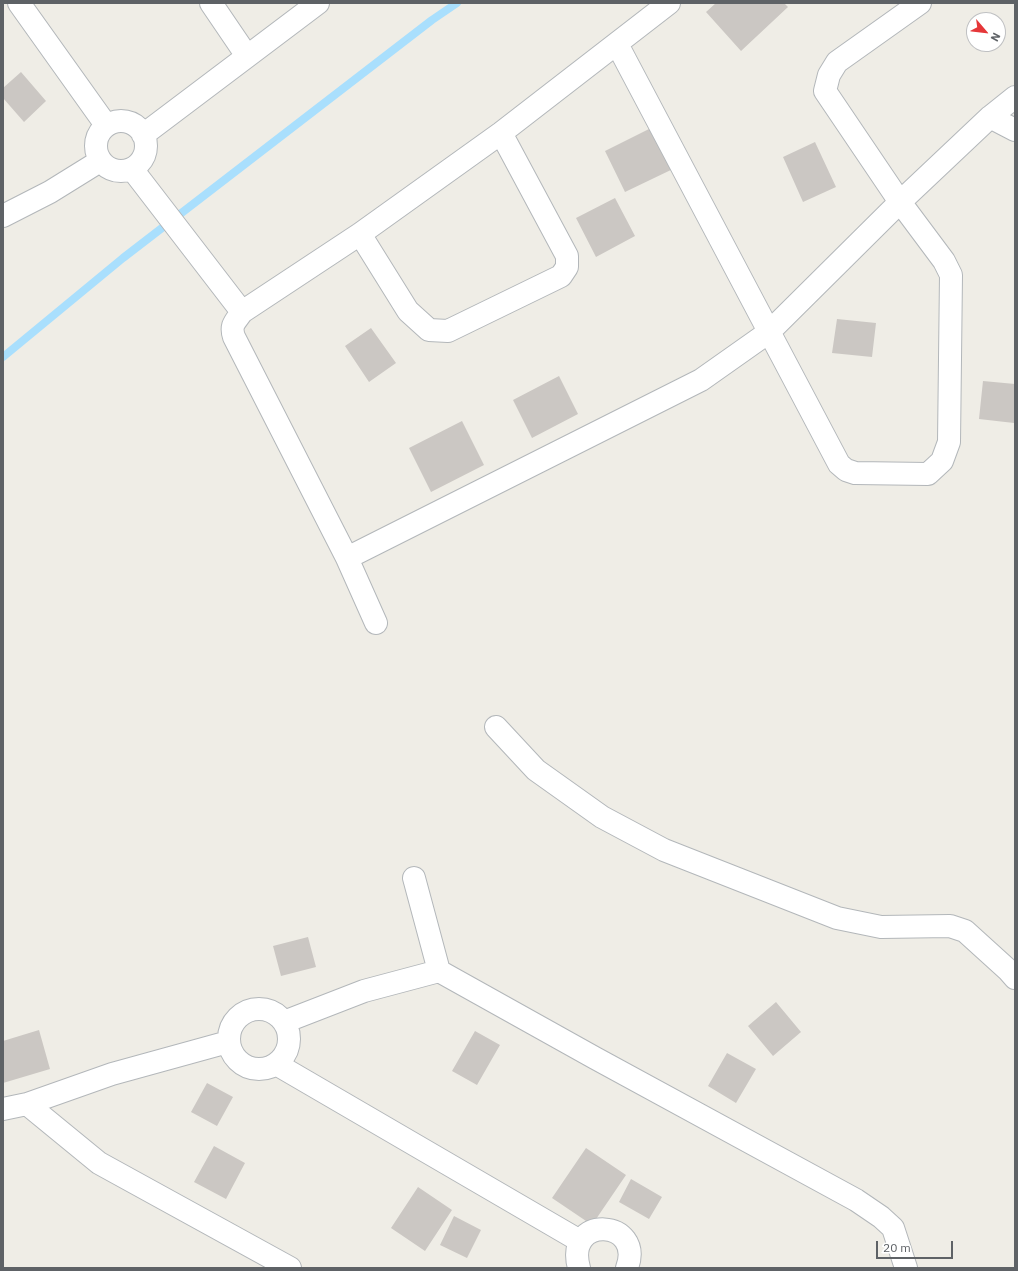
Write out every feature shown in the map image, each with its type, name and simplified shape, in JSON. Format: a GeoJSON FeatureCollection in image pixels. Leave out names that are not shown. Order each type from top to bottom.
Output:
{"type":"FeatureCollection","features":[{"type":"Feature","properties":{"kind":"street"},"geometry":{"type":"LineString","coordinates":[[19,3],[106,125]]}},
{"type":"Feature","properties":{"kind":"street"},"geometry":{"type":"LineString","coordinates":[[211,3],[247,56]]}},
{"type":"Feature","properties":{"kind":"street"},"geometry":{"type":"LineString","coordinates":[[143,135],[318,3]]}},
{"type":"Feature","properties":{"kind":"street"},"geometry":{"type":"LineString","coordinates":[[376,623],[347,558],[234,337],[232,330],[234,323],[242,312],[360,234],[501,133],[669,3]]}},
{"type":"Feature","properties":{"kind":"street"},"geometry":{"type":"LineString","coordinates":[[617,44],[839,464],[846,470],[855,473],[928,474],[942,461],[949,442],[951,275],[944,261],[900,202],[825,91],[829,75],[837,62],[920,3]]}},
{"type":"Feature","properties":{"kind":"street"},"geometry":{"type":"LineString","coordinates":[[347,558],[701,380],[769,332],[900,202],[990,117],[1015,97]]}},
{"type":"Feature","properties":{"kind":"street"},"geometry":{"type":"LineString","coordinates":[[990,117],[1015,130]]}},
{"type":"Feature","properties":{"kind":"street"},"geometry":{"type":"LineString","coordinates":[[122,121],[131,123],[138,128],[143,135],[146,143],[143,158],[138,165],[132,169],[118,172],[105,166],[96,154],[96,142],[100,131],[106,125],[122,121]]}},
{"type":"Feature","properties":{"kind":"street"},"geometry":{"type":"LineString","coordinates":[[360,234],[408,311],[429,330],[448,331],[561,276],[567,266],[567,256],[501,133]]}},
{"type":"Feature","properties":{"kind":"street"},"geometry":{"type":"LineString","coordinates":[[3,216],[50,192],[100,161]]}},
{"type":"Feature","properties":{"kind":"street"},"geometry":{"type":"LineString","coordinates":[[132,169],[242,312]]}},
{"type":"Feature","properties":{"kind":"street"},"geometry":{"type":"LineString","coordinates":[[496,728],[536,770],[602,817],[664,850],[837,918],[881,927],[950,926],[965,931],[1015,978]]}},
{"type":"Feature","properties":{"kind":"street"},"geometry":{"type":"LineString","coordinates":[[414,878],[439,971]]}},
{"type":"Feature","properties":{"kind":"street"},"geometry":{"type":"LineString","coordinates":[[284,1022],[364,991],[439,971],[856,1200],[881,1217],[893,1228],[906,1268]]}},
{"type":"Feature","properties":{"kind":"street"},"geometry":{"type":"LineString","coordinates":[[258,1008],[277,1014],[284,1022],[288,1030],[289,1040],[283,1058],[276,1064],[268,1069],[258,1070],[241,1065],[234,1058],[228,1042],[229,1032],[233,1022],[240,1015],[248,1010],[258,1008]]}},
{"type":"Feature","properties":{"kind":"street"},"geometry":{"type":"LineString","coordinates":[[3,1109],[27,1104],[112,1074],[228,1042]]}},
{"type":"Feature","properties":{"kind":"street"},"geometry":{"type":"LineString","coordinates":[[276,1064],[580,1241]]}},
{"type":"Feature","properties":{"kind":"street"},"geometry":{"type":"LineString","coordinates":[[27,1104],[99,1163],[290,1268]]}},
{"type":"Feature","properties":{"kind":"street"},"geometry":{"type":"LineString","coordinates":[[579,1268],[576,1260],[580,1241],[595,1230],[604,1229],[614,1231],[622,1236],[627,1243],[630,1252],[630,1262],[627,1268]]}},
{"type":"Feature","properties":{"kind":"building"},"geometry":{"type":"Polygon","coordinates":[[[716,3],[784,3],[788,7],[741,51],[706,12],[716,3]]]}},
{"type":"Feature","properties":{"kind":"building"},"geometry":{"type":"Polygon","coordinates":[[[21,72],[46,101],[24,122],[3,98],[3,88],[21,72]]]}},
{"type":"Feature","properties":{"kind":"building"},"geometry":{"type":"Polygon","coordinates":[[[655,126],[675,168],[625,192],[605,151],[655,126]]]}},
{"type":"Feature","properties":{"kind":"building"},"geometry":{"type":"Polygon","coordinates":[[[815,142],[836,187],[803,202],[783,157],[815,142]]]}},
{"type":"Feature","properties":{"kind":"building"},"geometry":{"type":"Polygon","coordinates":[[[615,198],[635,236],[596,257],[576,218],[615,198]]]}},
{"type":"Feature","properties":{"kind":"building"},"geometry":{"type":"Polygon","coordinates":[[[837,319],[876,323],[872,357],[832,353],[837,319]]]}},
{"type":"Feature","properties":{"kind":"building"},"geometry":{"type":"Polygon","coordinates":[[[371,328],[396,363],[369,382],[345,346],[371,328]]]}},
{"type":"Feature","properties":{"kind":"building"},"geometry":{"type":"Polygon","coordinates":[[[559,376],[578,414],[532,438],[513,400],[559,376]]]}},
{"type":"Feature","properties":{"kind":"building"},"geometry":{"type":"Polygon","coordinates":[[[983,381],[1015,384],[1014,423],[979,419],[983,381]]]}},
{"type":"Feature","properties":{"kind":"building"},"geometry":{"type":"Polygon","coordinates":[[[462,421],[484,465],[431,492],[409,448],[462,421]]]}},
{"type":"Feature","properties":{"kind":"building"},"geometry":{"type":"Polygon","coordinates":[[[308,937],[316,967],[281,976],[273,946],[308,937]]]}},
{"type":"Feature","properties":{"kind":"building"},"geometry":{"type":"Polygon","coordinates":[[[776,1002],[801,1032],[773,1056],[748,1026],[776,1002]]]}},
{"type":"Feature","properties":{"kind":"building"},"geometry":{"type":"Polygon","coordinates":[[[39,1030],[50,1069],[3,1083],[3,1041],[39,1030]]]}},
{"type":"Feature","properties":{"kind":"building"},"geometry":{"type":"Polygon","coordinates":[[[475,1031],[500,1045],[477,1085],[452,1071],[475,1031]]]}},
{"type":"Feature","properties":{"kind":"building"},"geometry":{"type":"Polygon","coordinates":[[[727,1053],[756,1069],[736,1103],[708,1086],[727,1053]]]}},
{"type":"Feature","properties":{"kind":"building"},"geometry":{"type":"Polygon","coordinates":[[[207,1083],[233,1097],[217,1126],[191,1112],[207,1083]]]}},
{"type":"Feature","properties":{"kind":"building"},"geometry":{"type":"Polygon","coordinates":[[[214,1146],[245,1163],[226,1199],[194,1182],[214,1146]]]}},
{"type":"Feature","properties":{"kind":"building"},"geometry":{"type":"Polygon","coordinates":[[[586,1148],[626,1175],[592,1225],[552,1198],[586,1148]]]}},
{"type":"Feature","properties":{"kind":"building"},"geometry":{"type":"Polygon","coordinates":[[[631,1179],[662,1197],[649,1219],[619,1202],[631,1179]]]}},
{"type":"Feature","properties":{"kind":"building"},"geometry":{"type":"Polygon","coordinates":[[[418,1187],[452,1210],[425,1251],[391,1228],[418,1187]]]}},
{"type":"Feature","properties":{"kind":"building"},"geometry":{"type":"Polygon","coordinates":[[[454,1216],[481,1230],[467,1258],[440,1245],[454,1216]]]}},
{"type":"Feature","properties":{"kind":"waterway"},"geometry":{"type":"LineString","coordinates":[[3,357],[123,258],[432,20],[457,3]]}}]}
